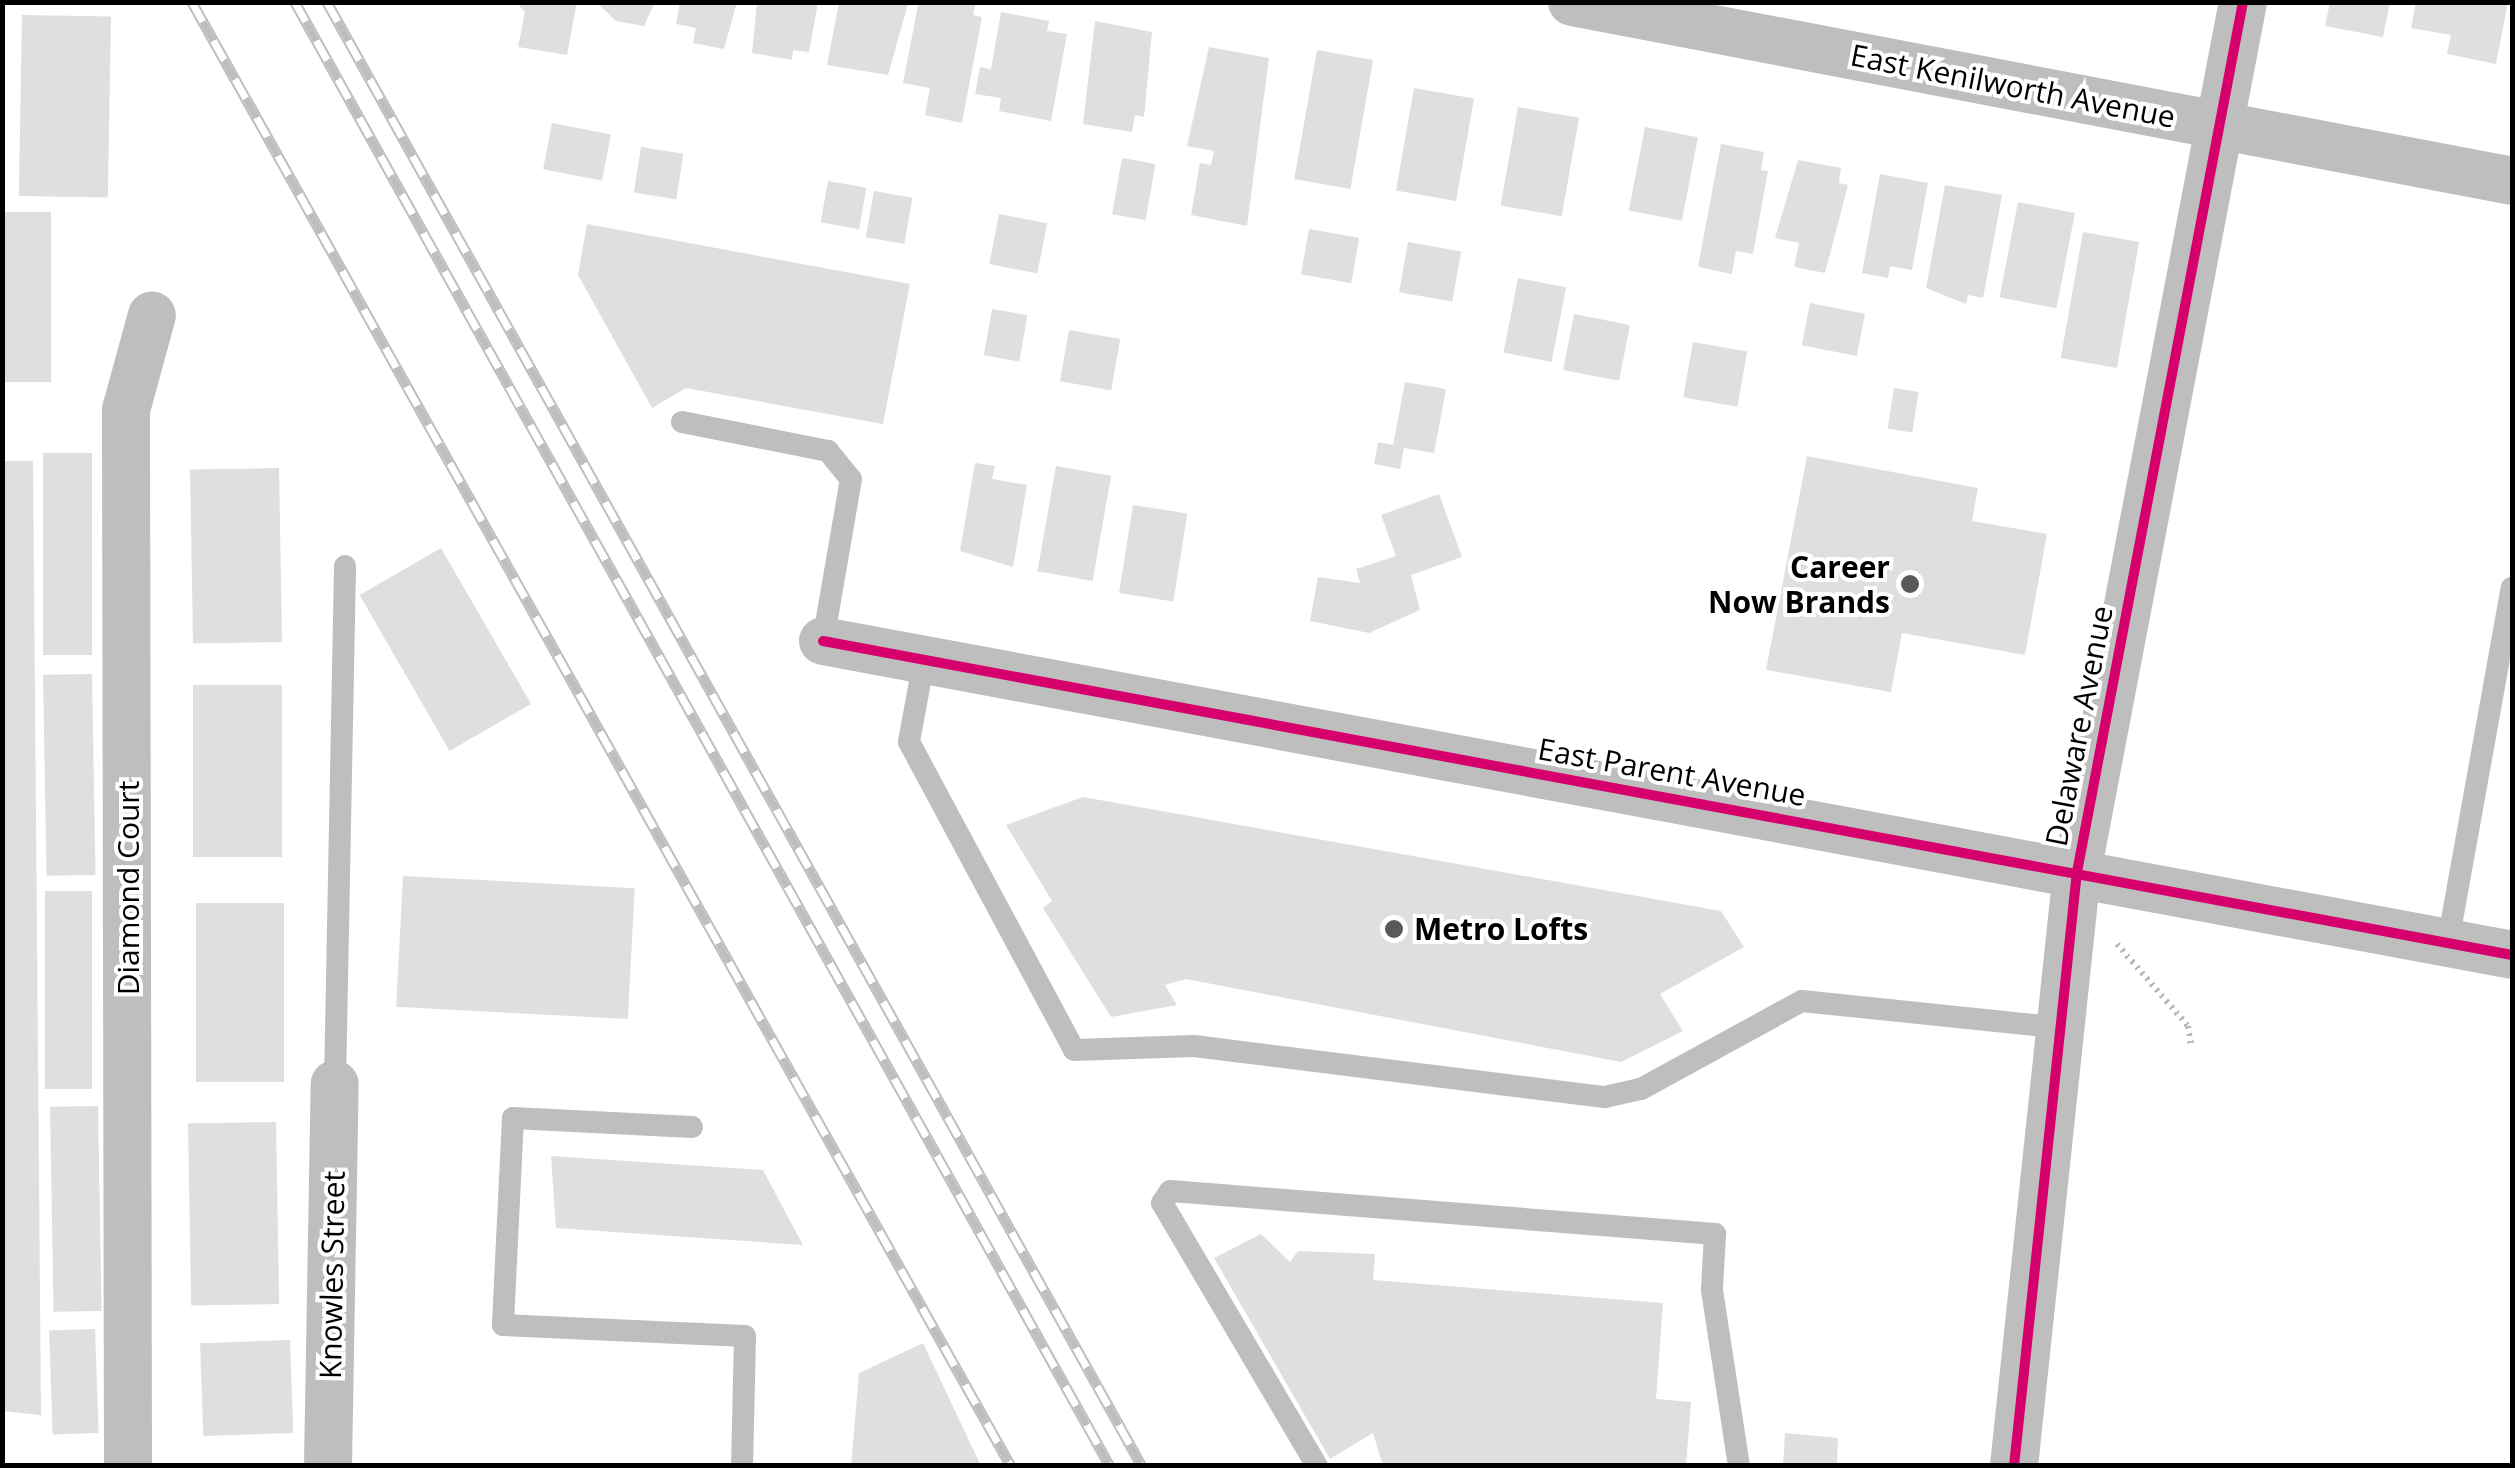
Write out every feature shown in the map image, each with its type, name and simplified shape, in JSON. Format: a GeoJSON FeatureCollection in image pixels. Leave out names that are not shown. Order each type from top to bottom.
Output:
{"type":"FeatureCollection","features":[{"type":"Feature","properties":{"kind":"street","name":"East Kenilworth Avenue"},"geometry":{"type":"LineString","coordinates":[[1572,2],[2512,181]]}},
{"type":"Feature","properties":{"kind":"street","name":"Delaware Avenue"},"geometry":{"type":"LineString","coordinates":[[2014,1466],[2077,872],[2243,2]]}},
{"type":"Feature","properties":{"kind":"street","name":"Diamond Court"},"geometry":{"type":"LineString","coordinates":[[128,1466],[126,410],[152,315]]}},
{"type":"Feature","properties":{"kind":"street","name":"East Parent Avenue"},"geometry":{"type":"LineString","coordinates":[[823,640],[2512,955]]}},
{"type":"Feature","properties":{"kind":"street","name":"Knowles Street"},"geometry":{"type":"LineString","coordinates":[[328,1466],[335,1084]]}},
{"type":"Feature","properties":{"kind":"lane"},"geometry":{"type":"LineString","coordinates":[[682,422],[828,450],[852,479],[823,640]]}},
{"type":"Feature","properties":{"kind":"lane"},"geometry":{"type":"LineString","coordinates":[[335,1084],[346,566]]}},
{"type":"Feature","properties":{"kind":"lane"},"geometry":{"type":"LineString","coordinates":[[2448,942],[2512,588]]}},
{"type":"Feature","properties":{"kind":"lane"},"geometry":{"type":"LineString","coordinates":[[924,660],[910,742],[1074,1050],[1194,1046],[1604,1097],[1641,1089],[1802,1001],[2062,1028]]}},
{"type":"Feature","properties":{"kind":"lane"},"geometry":{"type":"LineString","coordinates":[[692,1127],[514,1118],[503,1325],[745,1336],[742,1466]]}},
{"type":"Feature","properties":{"kind":"lane"},"geometry":{"type":"LineString","coordinates":[[1317,1466],[1162,1203],[1170,1191],[1715,1234],[1712,1290],[1739,1466]]}},
{"type":"Feature","properties":{"kind":"path"},"geometry":{"type":"LineString","coordinates":[[2114,940],[2188,1026],[2191,1046]]}},
{"type":"Feature","properties":{"kind":"building"},"geometry":{"type":"Polygon","coordinates":[[[516,2],[577,2],[567,55],[518,47],[525,12],[516,2]]]}},
{"type":"Feature","properties":{"kind":"building"},"geometry":{"type":"Polygon","coordinates":[[[596,2],[655,2],[644,26],[616,21],[596,2]]]}},
{"type":"Feature","properties":{"kind":"building"},"geometry":{"type":"Polygon","coordinates":[[[680,2],[737,2],[724,49],[693,43],[696,28],[676,24],[680,2]]]}},
{"type":"Feature","properties":{"kind":"building"},"geometry":{"type":"Polygon","coordinates":[[[757,2],[818,2],[809,52],[793,50],[792,60],[752,53],[757,2]]]}},
{"type":"Feature","properties":{"kind":"building"},"geometry":{"type":"Polygon","coordinates":[[[839,2],[908,4],[888,75],[827,65],[839,2]]]}},
{"type":"Feature","properties":{"kind":"building"},"geometry":{"type":"Polygon","coordinates":[[[976,2],[973,15],[982,17],[962,123],[925,115],[930,88],[903,83],[918,5],[976,2]]]}},
{"type":"Feature","properties":{"kind":"building"},"geometry":{"type":"Polygon","coordinates":[[[2330,2],[2390,2],[2383,37],[2325,26],[2330,2]]]}},
{"type":"Feature","properties":{"kind":"building"},"geometry":{"type":"Polygon","coordinates":[[[2416,2],[2508,2],[2496,64],[2447,54],[2451,35],[2411,28],[2416,2]]]}},
{"type":"Feature","properties":{"kind":"building"},"geometry":{"type":"Polygon","coordinates":[[[1001,12],[1049,21],[1047,31],[1067,34],[1051,121],[999,111],[1001,98],[975,94],[980,67],[991,69],[1001,12]]]}},
{"type":"Feature","properties":{"kind":"building"},"geometry":{"type":"Polygon","coordinates":[[[22,15],[111,17],[108,198],[19,196],[22,15]]]}},
{"type":"Feature","properties":{"kind":"building"},"geometry":{"type":"Polygon","coordinates":[[[1095,21],[1152,32],[1144,117],[1135,115],[1132,132],[1083,124],[1095,21]]]}},
{"type":"Feature","properties":{"kind":"building"},"geometry":{"type":"Polygon","coordinates":[[[1209,47],[1269,58],[1247,226],[1191,215],[1200,163],[1211,165],[1214,151],[1187,146],[1209,47]]]}},
{"type":"Feature","properties":{"kind":"building"},"geometry":{"type":"Polygon","coordinates":[[[1317,50],[1373,60],[1350,189],[1294,179],[1317,50]]]}},
{"type":"Feature","properties":{"kind":"building"},"geometry":{"type":"Polygon","coordinates":[[[1414,88],[1474,99],[1456,201],[1396,190],[1414,88]]]}},
{"type":"Feature","properties":{"kind":"building"},"geometry":{"type":"Polygon","coordinates":[[[1518,107],[1579,118],[1562,216],[1501,205],[1518,107]]]}},
{"type":"Feature","properties":{"kind":"building"},"geometry":{"type":"Polygon","coordinates":[[[552,123],[611,134],[602,181],[543,169],[552,123]]]}},
{"type":"Feature","properties":{"kind":"building"},"geometry":{"type":"Polygon","coordinates":[[[1645,127],[1698,137],[1682,221],[1629,210],[1645,127]]]}},
{"type":"Feature","properties":{"kind":"building"},"geometry":{"type":"Polygon","coordinates":[[[1721,144],[1764,152],[1761,170],[1768,171],[1753,254],[1736,251],[1732,274],[1698,267],[1721,144]]]}},
{"type":"Feature","properties":{"kind":"building"},"geometry":{"type":"Polygon","coordinates":[[[641,147],[683,154],[676,199],[634,192],[641,147]]]}},
{"type":"Feature","properties":{"kind":"building"},"geometry":{"type":"Polygon","coordinates":[[[1122,158],[1155,164],[1146,220],[1112,214],[1122,158]]]}},
{"type":"Feature","properties":{"kind":"building"},"geometry":{"type":"Polygon","coordinates":[[[1798,160],[1841,168],[1839,183],[1848,185],[1825,273],[1794,267],[1799,243],[1775,238],[1798,160]]]}},
{"type":"Feature","properties":{"kind":"building"},"geometry":{"type":"Polygon","coordinates":[[[1880,174],[1928,183],[1912,270],[1890,266],[1888,278],[1862,273],[1880,174]]]}},
{"type":"Feature","properties":{"kind":"building"},"geometry":{"type":"Polygon","coordinates":[[[828,181],[866,188],[859,229],[821,222],[828,181]]]}},
{"type":"Feature","properties":{"kind":"building"},"geometry":{"type":"Polygon","coordinates":[[[1945,185],[2002,195],[1983,298],[1968,295],[1966,304],[1926,288],[1945,185]]]}},
{"type":"Feature","properties":{"kind":"building"},"geometry":{"type":"Polygon","coordinates":[[[874,191],[912,198],[904,244],[866,237],[874,191]]]}},
{"type":"Feature","properties":{"kind":"building"},"geometry":{"type":"Polygon","coordinates":[[[2018,202],[2075,213],[2056,308],[1999,297],[2018,202]]]}},
{"type":"Feature","properties":{"kind":"building"},"geometry":{"type":"Polygon","coordinates":[[[3,212],[51,212],[51,382],[3,382],[3,212]]]}},
{"type":"Feature","properties":{"kind":"building"},"geometry":{"type":"Polygon","coordinates":[[[999,214],[1047,223],[1037,273],[989,264],[999,214]]]}},
{"type":"Feature","properties":{"kind":"building"},"geometry":{"type":"Polygon","coordinates":[[[587,224],[910,284],[883,424],[686,388],[652,408],[578,275],[587,224]]]}},
{"type":"Feature","properties":{"kind":"building"},"geometry":{"type":"Polygon","coordinates":[[[1309,229],[1359,238],[1351,283],[1301,274],[1309,229]]]}},
{"type":"Feature","properties":{"kind":"building"},"geometry":{"type":"Polygon","coordinates":[[[2083,232],[2139,242],[2117,368],[2061,358],[2083,232]]]}},
{"type":"Feature","properties":{"kind":"building"},"geometry":{"type":"Polygon","coordinates":[[[1408,242],[1461,251],[1452,302],[1399,292],[1408,242]]]}},
{"type":"Feature","properties":{"kind":"building"},"geometry":{"type":"Polygon","coordinates":[[[1518,278],[1566,287],[1552,362],[1503,353],[1518,278]]]}},
{"type":"Feature","properties":{"kind":"building"},"geometry":{"type":"Polygon","coordinates":[[[1810,303],[1865,314],[1857,356],[1802,345],[1810,303]]]}},
{"type":"Feature","properties":{"kind":"building"},"geometry":{"type":"Polygon","coordinates":[[[992,309],[1027,315],[1019,362],[984,355],[992,309]]]}},
{"type":"Feature","properties":{"kind":"building"},"geometry":{"type":"Polygon","coordinates":[[[1574,314],[1630,325],[1619,381],[1563,370],[1574,314]]]}},
{"type":"Feature","properties":{"kind":"building"},"geometry":{"type":"Polygon","coordinates":[[[1069,330],[1120,339],[1111,390],[1060,381],[1069,330]]]}},
{"type":"Feature","properties":{"kind":"building"},"geometry":{"type":"Polygon","coordinates":[[[1693,342],[1747,352],[1737,407],[1683,397],[1693,342]]]}},
{"type":"Feature","properties":{"kind":"building"},"geometry":{"type":"Polygon","coordinates":[[[1405,382],[1446,389],[1434,453],[1404,448],[1400,469],[1374,464],[1378,442],[1393,445],[1405,382]]]}},
{"type":"Feature","properties":{"kind":"building"},"geometry":{"type":"Polygon","coordinates":[[[1894,388],[1919,392],[1912,432],[1888,428],[1894,388]]]}},
{"type":"Feature","properties":{"kind":"building"},"geometry":{"type":"Polygon","coordinates":[[[43,453],[92,453],[92,655],[43,655],[43,453]]]}},
{"type":"Feature","properties":{"kind":"building","name":"Career Now Brands"},"geometry":{"type":"Polygon","coordinates":[[[1807,456],[1978,488],[1972,521],[2047,534],[2025,655],[1902,633],[1891,692],[1766,670],[1807,456]]]}},
{"type":"Feature","properties":{"kind":"building"},"geometry":{"type":"Polygon","coordinates":[[[2,461],[33,461],[41,1415],[2,1411],[2,461]]]}},
{"type":"Feature","properties":{"kind":"building"},"geometry":{"type":"Polygon","coordinates":[[[975,463],[995,466],[992,479],[1027,485],[1013,567],[960,551],[975,463]]]}},
{"type":"Feature","properties":{"kind":"building"},"geometry":{"type":"Polygon","coordinates":[[[1056,466],[1111,476],[1093,581],[1037,571],[1056,466]]]}},
{"type":"Feature","properties":{"kind":"building"},"geometry":{"type":"Polygon","coordinates":[[[279,468],[282,642],[193,644],[190,470],[279,468]]]}},
{"type":"Feature","properties":{"kind":"building"},"geometry":{"type":"Polygon","coordinates":[[[1439,494],[1462,557],[1411,575],[1420,610],[1369,633],[1310,621],[1318,577],[1360,583],[1356,569],[1396,556],[1381,515],[1439,494]]]}},
{"type":"Feature","properties":{"kind":"building"},"geometry":{"type":"Polygon","coordinates":[[[1133,505],[1187,514],[1173,602],[1119,593],[1133,505]]]}},
{"type":"Feature","properties":{"kind":"building"},"geometry":{"type":"Polygon","coordinates":[[[441,548],[531,704],[450,751],[360,595],[441,548]]]}},
{"type":"Feature","properties":{"kind":"building"},"geometry":{"type":"Polygon","coordinates":[[[92,674],[96,875],[47,876],[43,675],[92,674]]]}},
{"type":"Feature","properties":{"kind":"building"},"geometry":{"type":"Polygon","coordinates":[[[193,685],[282,685],[282,857],[193,857],[193,685]]]}},
{"type":"Feature","properties":{"kind":"building","name":"Metro Lofts"},"geometry":{"type":"Polygon","coordinates":[[[1083,797],[1721,911],[1744,947],[1660,994],[1683,1031],[1621,1062],[1186,979],[1165,985],[1177,1005],[1111,1017],[1043,908],[1052,901],[1006,825],[1083,797]]]}},
{"type":"Feature","properties":{"kind":"building"},"geometry":{"type":"Polygon","coordinates":[[[403,876],[635,888],[628,1019],[396,1007],[403,876]]]}},
{"type":"Feature","properties":{"kind":"building"},"geometry":{"type":"Polygon","coordinates":[[[45,891],[92,891],[92,1089],[45,1089],[45,891]]]}},
{"type":"Feature","properties":{"kind":"building"},"geometry":{"type":"Polygon","coordinates":[[[196,903],[284,903],[284,1082],[196,1082],[196,903]]]}},
{"type":"Feature","properties":{"kind":"building"},"geometry":{"type":"Polygon","coordinates":[[[98,1106],[102,1311],[54,1312],[50,1107],[98,1106]]]}},
{"type":"Feature","properties":{"kind":"building"},"geometry":{"type":"Polygon","coordinates":[[[276,1122],[279,1304],[191,1306],[188,1124],[276,1122]]]}},
{"type":"Feature","properties":{"kind":"building"},"geometry":{"type":"Polygon","coordinates":[[[551,1156],[763,1170],[803,1245],[556,1228],[551,1156]]]}},
{"type":"Feature","properties":{"kind":"building"},"geometry":{"type":"Polygon","coordinates":[[[1261,1234],[1290,1262],[1298,1251],[1375,1254],[1373,1280],[1663,1303],[1656,1399],[1691,1402],[1686,1466],[1383,1466],[1373,1433],[1330,1459],[1214,1258],[1261,1234]]]}},
{"type":"Feature","properties":{"kind":"building"},"geometry":{"type":"Polygon","coordinates":[[[95,1329],[99,1433],[53,1435],[49,1331],[95,1329]]]}},
{"type":"Feature","properties":{"kind":"building"},"geometry":{"type":"Polygon","coordinates":[[[290,1340],[293,1433],[203,1436],[200,1343],[290,1340]]]}},
{"type":"Feature","properties":{"kind":"building"},"geometry":{"type":"Polygon","coordinates":[[[923,1343],[981,1466],[851,1466],[859,1373],[923,1343]]]}},
{"type":"Feature","properties":{"kind":"building"},"geometry":{"type":"Polygon","coordinates":[[[1785,1433],[1838,1438],[1837,1466],[1783,1466],[1785,1433]]]}},
{"type":"Feature","properties":{"kind":"railway"},"geometry":{"type":"LineString","coordinates":[[192,2],[1011,1466]]}},
{"type":"Feature","properties":{"kind":"railway"},"geometry":{"type":"LineString","coordinates":[[295,2],[1110,1466]]}},
{"type":"Feature","properties":{"kind":"railway"},"geometry":{"type":"LineString","coordinates":[[327,2],[1142,1466]]}},
{"type":"Feature","properties":{"kind":"cycle path"},"geometry":{"type":"LineString","coordinates":[[2014,1466],[2077,872],[2243,2]]}},
{"type":"Feature","properties":{"kind":"cycle path"},"geometry":{"type":"LineString","coordinates":[[823,641],[2512,955]]}},
{"type":"Feature","properties":{"kind":"place","name":"Career Now Brands"},"geometry":{"type":"Point","coordinates":[1910,584]}},
{"type":"Feature","properties":{"kind":"place","name":"Metro Lofts"},"geometry":{"type":"Point","coordinates":[1394,929]}}]}
